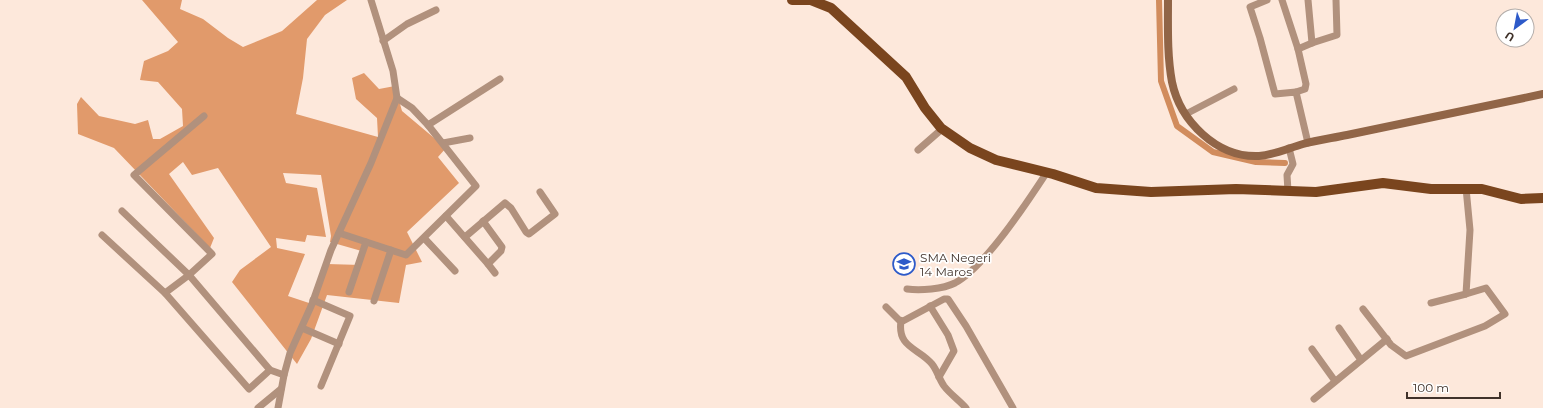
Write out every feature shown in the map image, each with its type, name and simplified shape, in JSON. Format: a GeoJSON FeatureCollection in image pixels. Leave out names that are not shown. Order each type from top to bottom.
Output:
{"type":"FeatureCollection","features":[{"type":"Feature","properties":{"kind":"main road"},"geometry":{"type":"LineString","coordinates":[[792,0],[810,0],[831,8],[906,77],[925,108],[942,129],[970,148],[990,158],[1047,172],[1096,188],[1151,192],[1236,189],[1316,192],[1379,183],[1424,188],[1482,189],[1521,199],[1543,198]]}},
{"type":"Feature","properties":{"kind":"street"},"geometry":{"type":"LineString","coordinates":[[278,408],[290,353],[302,328],[339,234],[371,163],[397,98],[393,71],[371,0]]}},
{"type":"Feature","properties":{"kind":"street"},"geometry":{"type":"LineString","coordinates":[[1168,0],[1172,83],[1186,114],[1209,140],[1227,151],[1258,156],[1290,152],[1308,143],[1543,94]]}},
{"type":"Feature","properties":{"kind":"street"},"geometry":{"type":"LineString","coordinates":[[1268,0],[1250,7],[1275,94],[1296,92],[1304,89],[1306,85],[1298,49],[1282,0]]}},
{"type":"Feature","properties":{"kind":"street"},"geometry":{"type":"LineString","coordinates":[[1308,0],[1312,43]]}},
{"type":"Feature","properties":{"kind":"street"},"geometry":{"type":"LineString","coordinates":[[1298,49],[1337,35],[1336,0]]}},
{"type":"Feature","properties":{"kind":"street"},"geometry":{"type":"LineString","coordinates":[[383,41],[407,24],[436,10]]}},
{"type":"Feature","properties":{"kind":"street"},"geometry":{"type":"LineString","coordinates":[[428,125],[500,79]]}},
{"type":"Feature","properties":{"kind":"street"},"geometry":{"type":"LineString","coordinates":[[1186,114],[1234,89]]}},
{"type":"Feature","properties":{"kind":"street"},"geometry":{"type":"LineString","coordinates":[[1296,92],[1308,143]]}},
{"type":"Feature","properties":{"kind":"street"},"geometry":{"type":"LineString","coordinates":[[339,234],[406,255],[425,239],[476,186],[428,125],[412,108],[397,98]]}},
{"type":"Feature","properties":{"kind":"street"},"geometry":{"type":"LineString","coordinates":[[165,293],[189,275],[212,254],[134,175],[204,116]]}},
{"type":"Feature","properties":{"kind":"street"},"geometry":{"type":"LineString","coordinates":[[918,150],[942,129]]}},
{"type":"Feature","properties":{"kind":"street"},"geometry":{"type":"LineString","coordinates":[[442,143],[470,138]]}},
{"type":"Feature","properties":{"kind":"street"},"geometry":{"type":"LineString","coordinates":[[1288,191],[1287,175],[1292,164],[1290,152]]}},
{"type":"Feature","properties":{"kind":"street"},"geometry":{"type":"LineString","coordinates":[[906,289],[924,290],[952,284],[970,271],[1017,216],[1047,172]]}},
{"type":"Feature","properties":{"kind":"street"},"geometry":{"type":"LineString","coordinates":[[1466,188],[1470,230],[1466,294]]}},
{"type":"Feature","properties":{"kind":"street"},"geometry":{"type":"LineString","coordinates":[[465,237],[506,203],[526,232],[529,234],[555,214],[540,192]]}},
{"type":"Feature","properties":{"kind":"street"},"geometry":{"type":"LineString","coordinates":[[122,211],[189,275],[270,370],[284,375]]}},
{"type":"Feature","properties":{"kind":"street"},"geometry":{"type":"LineString","coordinates":[[446,216],[495,273]]}},
{"type":"Feature","properties":{"kind":"street"},"geometry":{"type":"LineString","coordinates":[[483,221],[502,249],[488,264]]}},
{"type":"Feature","properties":{"kind":"street"},"geometry":{"type":"LineString","coordinates":[[102,235],[165,293],[248,389],[270,370]]}},
{"type":"Feature","properties":{"kind":"street"},"geometry":{"type":"LineString","coordinates":[[425,239],[455,271]]}},
{"type":"Feature","properties":{"kind":"street"},"geometry":{"type":"LineString","coordinates":[[349,292],[366,242]]}},
{"type":"Feature","properties":{"kind":"street"},"geometry":{"type":"LineString","coordinates":[[374,301],[391,250]]}},
{"type":"Feature","properties":{"kind":"street"},"geometry":{"type":"LineString","coordinates":[[1363,309],[1391,345],[1406,356],[1485,326],[1505,314],[1486,288],[1431,303]]}},
{"type":"Feature","properties":{"kind":"street"},"geometry":{"type":"LineString","coordinates":[[901,321],[944,299],[948,299],[1014,408]]}},
{"type":"Feature","properties":{"kind":"street"},"geometry":{"type":"LineString","coordinates":[[313,300],[350,316],[321,386]]}},
{"type":"Feature","properties":{"kind":"street"},"geometry":{"type":"LineString","coordinates":[[930,306],[948,335],[954,351],[939,377]]}},
{"type":"Feature","properties":{"kind":"street"},"geometry":{"type":"LineString","coordinates":[[886,307],[901,321],[901,336],[911,348],[932,363],[945,388],[966,408]]}},
{"type":"Feature","properties":{"kind":"street"},"geometry":{"type":"LineString","coordinates":[[302,328],[339,344]]}},
{"type":"Feature","properties":{"kind":"street"},"geometry":{"type":"LineString","coordinates":[[1339,328],[1361,360]]}},
{"type":"Feature","properties":{"kind":"street"},"geometry":{"type":"LineString","coordinates":[[1314,399],[1387,339]]}},
{"type":"Feature","properties":{"kind":"street"},"geometry":{"type":"LineString","coordinates":[[1312,349],[1335,381]]}},
{"type":"Feature","properties":{"kind":"street"},"geometry":{"type":"LineString","coordinates":[[258,408],[281,389]]}},
{"type":"Feature","properties":{"kind":"shaded area"},"geometry":{"type":"Polygon","coordinates":[[[142,0],[182,0],[180,9],[203,19],[228,38],[243,47],[282,31],[317,0],[347,0],[325,15],[307,39],[303,78],[296,114],[378,137],[377,118],[356,99],[352,78],[364,73],[379,89],[395,86],[402,111],[446,148],[438,157],[459,183],[407,232],[422,262],[406,265],[399,303],[327,295],[311,339],[297,364],[232,282],[240,270],[271,247],[218,168],[192,175],[183,162],[169,174],[214,238],[210,248],[114,148],[78,134],[77,104],[81,97],[99,116],[135,124],[148,120],[153,139],[160,139],[183,126],[182,109],[158,82],[140,80],[144,61],[168,51],[178,42],[142,0]],[[283,173],[286,183],[317,188],[326,237],[307,235],[305,242],[276,238],[277,248],[305,254],[288,296],[312,304],[327,264],[361,265],[365,252],[330,242],[331,236],[321,175],[283,173]]]}},
{"type":"Feature","properties":{"kind":"waterway"},"geometry":{"type":"LineString","coordinates":[[1159,0],[1161,81],[1177,126],[1213,152],[1256,162],[1285,163]]}},
{"type":"Feature","properties":{"kind":"place","name":"SMA Negeri 14 Maros"},"geometry":{"type":"Point","coordinates":[904,264]}}]}
